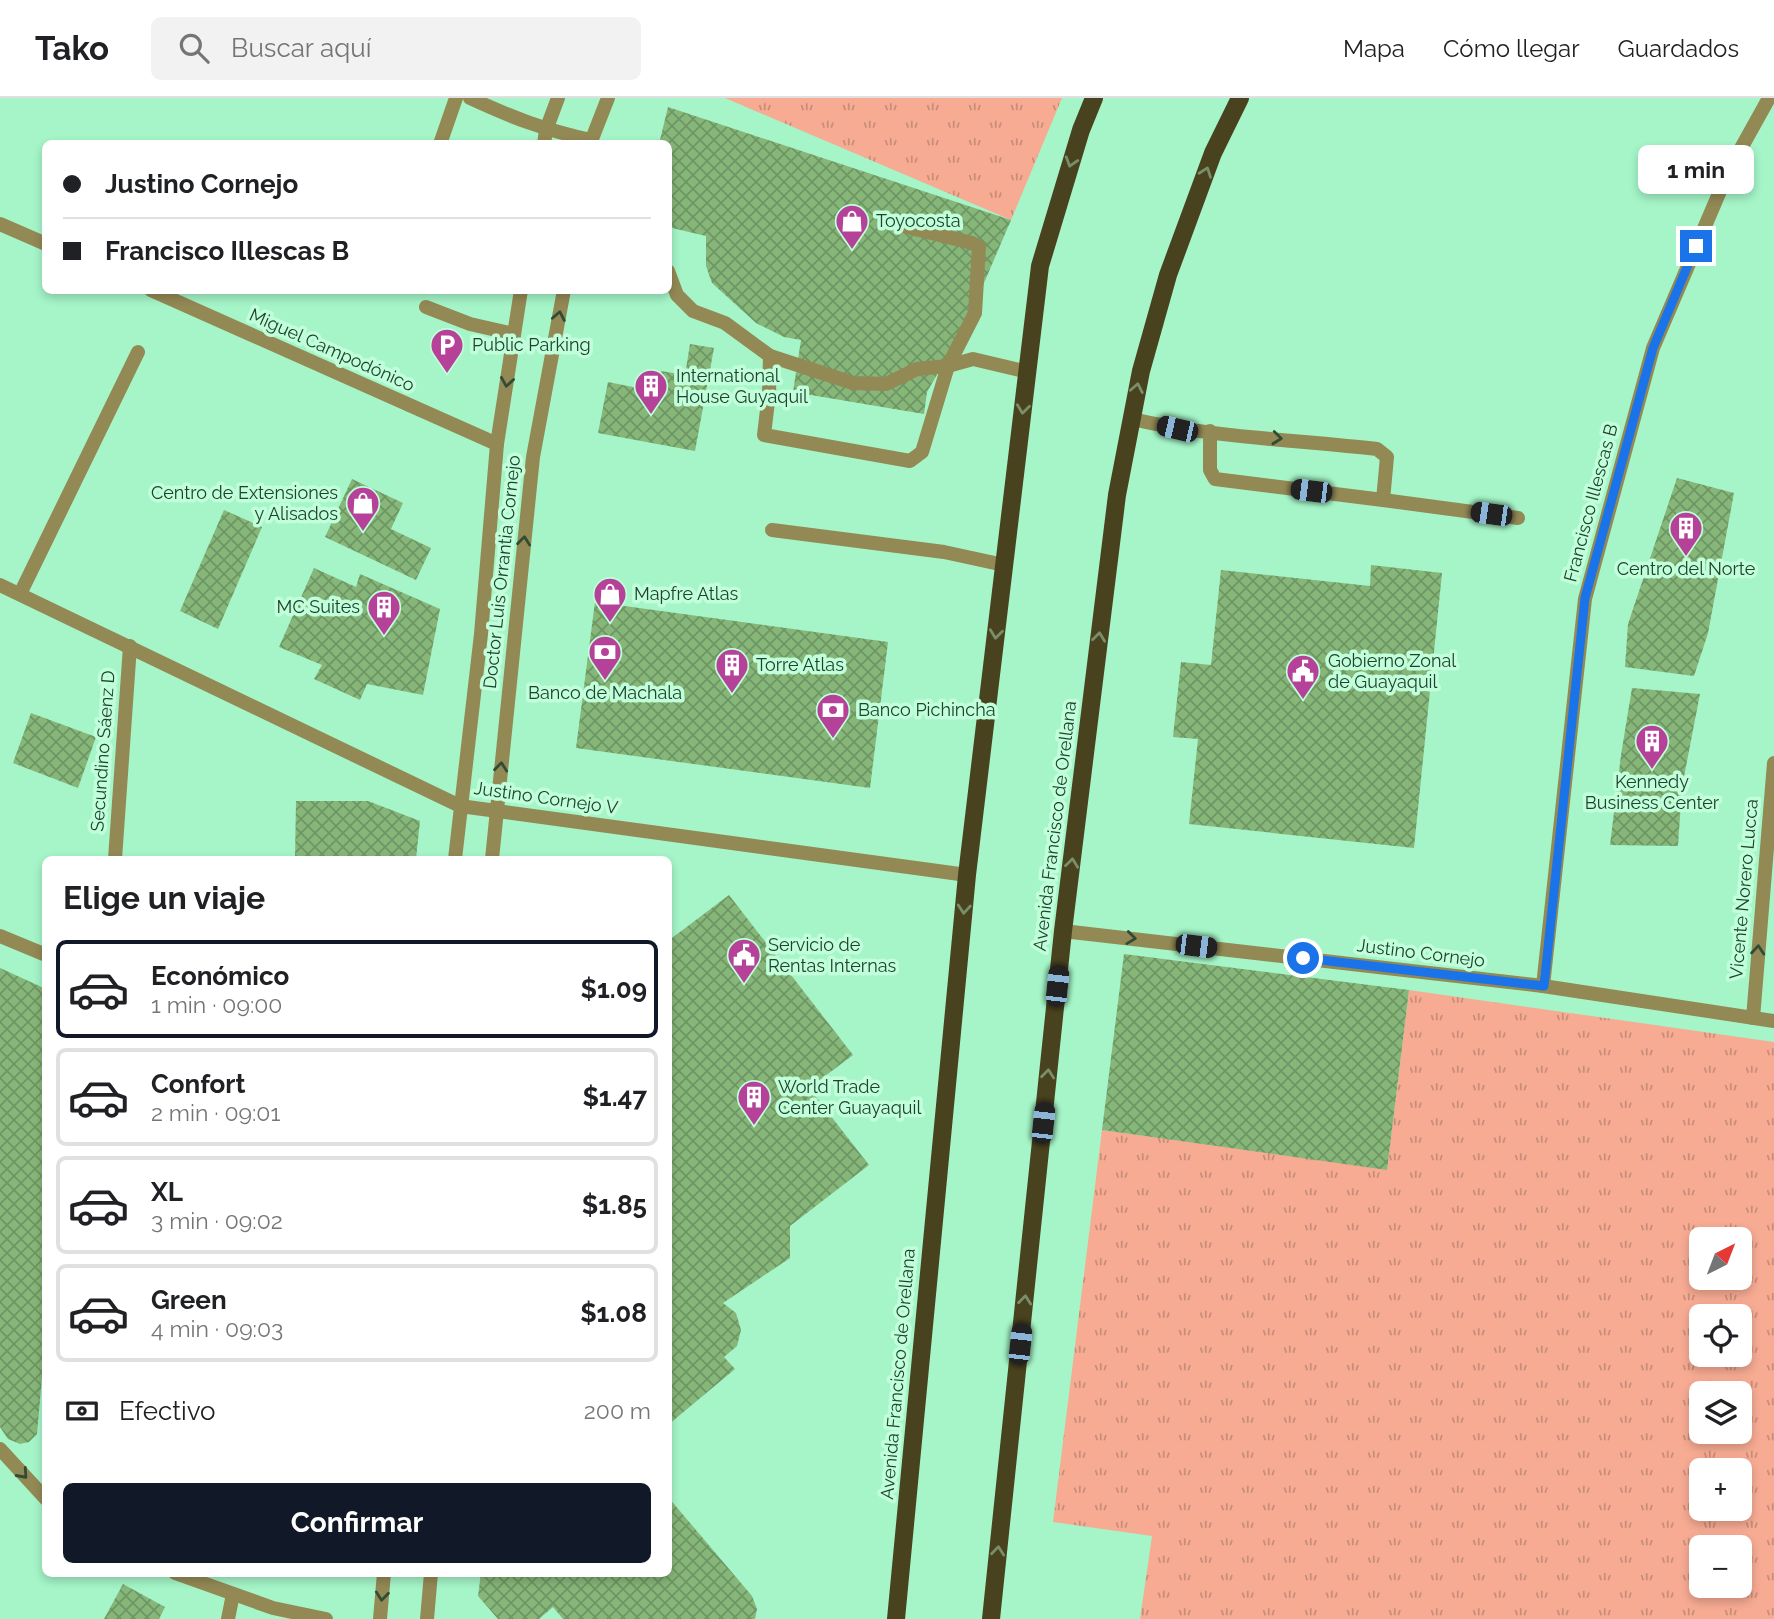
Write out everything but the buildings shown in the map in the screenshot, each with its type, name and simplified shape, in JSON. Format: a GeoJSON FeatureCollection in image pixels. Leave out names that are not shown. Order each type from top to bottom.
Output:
{"type":"FeatureCollection","features":[{"type":"Feature","properties":{"kind":"main road","name":"Avenida Francisco de Orellana"},"geometry":{"type":"LineString","coordinates":[[896,1619],[967,875],[1040,266],[1081,130],[1094,98]]}},
{"type":"Feature","properties":{"kind":"main road","name":"Avenida Francisco de Orellana"},"geometry":{"type":"LineString","coordinates":[[991,1619],[1063,931],[1117,495],[1141,370],[1168,275],[1213,153],[1240,98]]}},
{"type":"Feature","properties":{"kind":"street"},"geometry":{"type":"LineString","coordinates":[[441,140],[456,98]]}},
{"type":"Feature","properties":{"kind":"street"},"geometry":{"type":"LineString","coordinates":[[470,98],[545,137],[573,140]]}},
{"type":"Feature","properties":{"kind":"street"},"geometry":{"type":"LineString","coordinates":[[545,137],[558,98]]}},
{"type":"Feature","properties":{"kind":"street"},"geometry":{"type":"LineString","coordinates":[[592,140],[608,98]]}},
{"type":"Feature","properties":{"kind":"street","name":"Francisco Illescas B"},"geometry":{"type":"LineString","coordinates":[[1544,986],[1585,598],[1653,348],[1729,170],[1769,98]]}},
{"type":"Feature","properties":{"kind":"street"},"geometry":{"type":"LineString","coordinates":[[0,224],[42,242]]}},
{"type":"Feature","properties":{"kind":"street"},"geometry":{"type":"LineString","coordinates":[[770,356],[764,435],[910,461],[922,452],[948,366],[975,313],[979,247],[903,226]]}},
{"type":"Feature","properties":{"kind":"street"},"geometry":{"type":"LineString","coordinates":[[672,282],[677,295],[693,311],[725,323],[770,356],[853,383],[887,384],[917,369],[948,366],[973,359],[1028,372]]}},
{"type":"Feature","properties":{"kind":"street","name":"Miguel Campodónico"},"geometry":{"type":"LineString","coordinates":[[159,294],[497,444]]}},
{"type":"Feature","properties":{"kind":"street","name":"Doctor Luis Orrantia Cornejo"},"geometry":{"type":"LineString","coordinates":[[455,856],[481,634],[497,444],[520,294]]}},
{"type":"Feature","properties":{"kind":"street","name":"Doctor Luis Orrantia Cornejo"},"geometry":{"type":"LineString","coordinates":[[492,856],[533,457],[563,294]]}},
{"type":"Feature","properties":{"kind":"street"},"geometry":{"type":"LineString","coordinates":[[426,307],[470,324],[514,334]]}},
{"type":"Feature","properties":{"kind":"street"},"geometry":{"type":"LineString","coordinates":[[20,594],[138,352]]}},
{"type":"Feature","properties":{"kind":"street"},"geometry":{"type":"LineString","coordinates":[[1132,419],[1177,429],[1377,449],[1387,457],[1383,500]]}},
{"type":"Feature","properties":{"kind":"street"},"geometry":{"type":"LineString","coordinates":[[1210,431],[1210,470],[1215,479],[1518,518]]}},
{"type":"Feature","properties":{"kind":"street"},"geometry":{"type":"LineString","coordinates":[[772,530],[944,552],[1004,565]]}},
{"type":"Feature","properties":{"kind":"street","name":"Justino Cornejo V"},"geometry":{"type":"LineString","coordinates":[[0,584],[460,806],[967,875]]}},
{"type":"Feature","properties":{"kind":"street","name":"Secundino Sáenz D"},"geometry":{"type":"LineString","coordinates":[[115,856],[130,646]]}},
{"type":"Feature","properties":{"kind":"street","name":"Vicente Norero Lucca"},"geometry":{"type":"LineString","coordinates":[[1753,1018],[1769,880],[1774,763]]}},
{"type":"Feature","properties":{"kind":"street","name":"Justino Cornejo"},"geometry":{"type":"LineString","coordinates":[[1063,931],[1544,986],[1774,1021]]}},
{"type":"Feature","properties":{"kind":"street"},"geometry":{"type":"LineString","coordinates":[[0,936],[42,954]]}},
{"type":"Feature","properties":{"kind":"street"},"geometry":{"type":"LineString","coordinates":[[0,1449],[42,1496]]}},
{"type":"Feature","properties":{"kind":"street"},"geometry":{"type":"LineString","coordinates":[[186,1577],[273,1608],[326,1619]]}},
{"type":"Feature","properties":{"kind":"street"},"geometry":{"type":"LineString","coordinates":[[380,1619],[384,1577]]}},
{"type":"Feature","properties":{"kind":"street"},"geometry":{"type":"LineString","coordinates":[[427,1619],[431,1577]]}},
{"type":"Feature","properties":{"kind":"street"},"geometry":{"type":"LineString","coordinates":[[228,1619],[233,1594]]}},
{"type":"Feature","properties":{"kind":"green space"},"geometry":{"type":"Polygon","coordinates":[[[725,98],[1062,98],[1011,220],[725,98]]]}},
{"type":"Feature","properties":{"kind":"green space"},"geometry":{"type":"Polygon","coordinates":[[[1409,990],[1774,1042],[1774,1619],[1140,1619],[1152,1536],[1053,1522],[1102,1130],[1387,1169],[1409,990]]]}},
{"type":"Feature","properties":{"kind":"place","name":"Toyocosta"},"geometry":{"type":"Point","coordinates":[852,251]}},
{"type":"Feature","properties":{"kind":"place","name":"Public Parking"},"geometry":{"type":"Point","coordinates":[447,375]}},
{"type":"Feature","properties":{"kind":"place","name":"International House Guyaquil"},"geometry":{"type":"Point","coordinates":[651,416]}},
{"type":"Feature","properties":{"kind":"place","name":"Centro de Extensiones y Alisados"},"geometry":{"type":"Point","coordinates":[363,533]}},
{"type":"Feature","properties":{"kind":"place","name":"Centro del Norte"},"geometry":{"type":"Point","coordinates":[1686,558]}},
{"type":"Feature","properties":{"kind":"place","name":"Mapfre Atlas"},"geometry":{"type":"Point","coordinates":[610,624]}},
{"type":"Feature","properties":{"kind":"place","name":"MC Suites"},"geometry":{"type":"Point","coordinates":[384,637]}},
{"type":"Feature","properties":{"kind":"place","name":"Banco de Machala"},"geometry":{"type":"Point","coordinates":[605,682]}},
{"type":"Feature","properties":{"kind":"place","name":"Torre Atlas"},"geometry":{"type":"Point","coordinates":[732,695]}},
{"type":"Feature","properties":{"kind":"place","name":"Gobierno Zonal de Guayaquil"},"geometry":{"type":"Point","coordinates":[1303,701]}},
{"type":"Feature","properties":{"kind":"place","name":"Banco Pichincha"},"geometry":{"type":"Point","coordinates":[833,740]}},
{"type":"Feature","properties":{"kind":"place","name":"Kennedy Business Center"},"geometry":{"type":"Point","coordinates":[1652,771]}},
{"type":"Feature","properties":{"kind":"place","name":"Servicio de Rentas Internas"},"geometry":{"type":"Point","coordinates":[744,985]}},
{"type":"Feature","properties":{"kind":"place","name":"World Trade Center Guayaquil"},"geometry":{"type":"Point","coordinates":[754,1127]}},
{"type":"Feature","properties":{"kind":"route"},"geometry":{"type":"LineString","coordinates":[[1303,958],[1544,986],[1585,598],[1653,348],[1696,246]]}}]}
